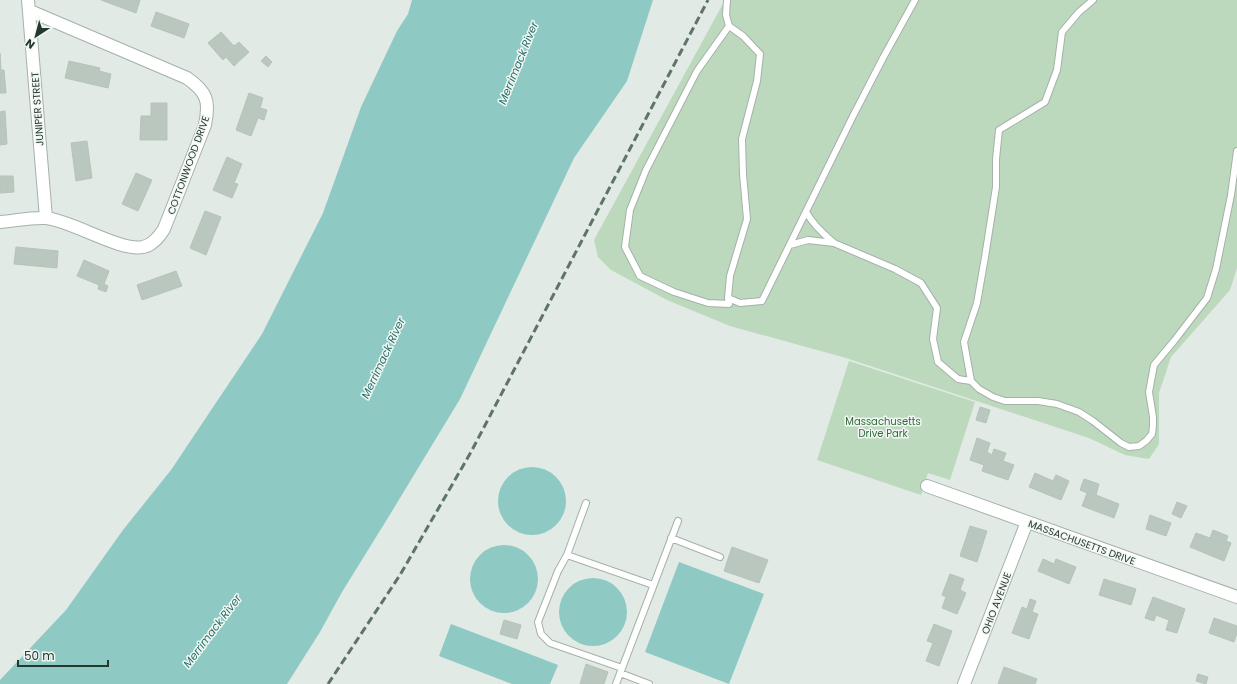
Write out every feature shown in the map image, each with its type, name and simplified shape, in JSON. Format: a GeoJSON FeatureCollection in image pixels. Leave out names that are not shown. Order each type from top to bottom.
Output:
{"type":"FeatureCollection","features":[{"type":"Feature","properties":{"kind":"street","name":"JUNIPER STREET"},"geometry":{"type":"LineString","coordinates":[[29,6],[46,218]]}},
{"type":"Feature","properties":{"kind":"street","name":"COTTONWOOD DRIVE"},"geometry":{"type":"LineString","coordinates":[[0,222],[46,218],[64,222],[130,247],[143,247],[156,240],[164,229],[205,125],[208,111],[206,98],[198,86],[187,78],[29,6]]}},
{"type":"Feature","properties":{"kind":"street","name":"MASSACHUSETTS DRIVE"},"geometry":{"type":"LineString","coordinates":[[927,486],[1237,597]]}},
{"type":"Feature","properties":{"kind":"street","name":"OHIO AVENUE"},"geometry":{"type":"LineString","coordinates":[[964,684],[1027,522]]}},
{"type":"Feature","properties":{"kind":"lane"},"geometry":{"type":"LineString","coordinates":[[727,0],[726,15],[729,26],[743,36],[760,54],[757,81],[742,139],[747,219],[730,276],[728,298],[729,304],[708,302],[674,292],[640,276],[625,247],[630,210],[646,170],[698,71],[729,26]]}},
{"type":"Feature","properties":{"kind":"lane"},"geometry":{"type":"LineString","coordinates":[[728,298],[740,303],[762,301],[852,116],[915,0]]}},
{"type":"Feature","properties":{"kind":"lane"},"geometry":{"type":"LineString","coordinates":[[1093,0],[1079,12],[1062,32],[1057,70],[1045,102],[999,130],[996,159],[996,187],[986,250],[977,303],[964,342],[971,381],[979,389],[993,397],[1005,401],[1038,401],[1057,404],[1079,412],[1093,420],[1121,443],[1129,447],[1138,446],[1146,441],[1152,434],[1154,426],[1149,392],[1154,365],[1207,298],[1219,254],[1231,196],[1237,151]]}},
{"type":"Feature","properties":{"kind":"lane"},"geometry":{"type":"LineString","coordinates":[[806,212],[822,234],[834,244]]}},
{"type":"Feature","properties":{"kind":"lane"},"geometry":{"type":"LineString","coordinates":[[790,245],[808,240],[834,244],[895,268],[921,283],[937,308],[933,339],[938,362],[958,379],[971,381]]}},
{"type":"Feature","properties":{"kind":"lane"},"geometry":{"type":"LineString","coordinates":[[586,503],[567,555],[558,571],[538,622],[541,634],[550,643],[621,671],[649,684]]}},
{"type":"Feature","properties":{"kind":"lane"},"geometry":{"type":"LineString","coordinates":[[616,684],[678,521]]}},
{"type":"Feature","properties":{"kind":"lane"},"geometry":{"type":"LineString","coordinates":[[671,538],[720,557]]}},
{"type":"Feature","properties":{"kind":"lane"},"geometry":{"type":"LineString","coordinates":[[567,555],[653,586]]}},
{"type":"Feature","properties":{"kind":"green space"},"geometry":{"type":"Polygon","coordinates":[[[725,0],[1237,0],[1237,268],[1230,290],[1171,357],[1159,393],[1159,444],[1149,459],[1125,455],[1089,438],[846,358],[730,326],[667,300],[611,270],[598,257],[594,240],[725,0]]]}},
{"type":"Feature","properties":{"kind":"green space","name":"Massachusetts Drive Park"},"geometry":{"type":"Polygon","coordinates":[[[849,361],[975,402],[950,480],[928,473],[921,495],[817,460],[849,361]]]}},
{"type":"Feature","properties":{"kind":"water","name":"Merrimack River"},"geometry":{"type":"Polygon","coordinates":[[[412,0],[653,0],[627,81],[574,158],[460,399],[342,592],[320,632],[287,684],[0,684],[0,680],[66,610],[123,530],[171,470],[262,334],[323,213],[361,107],[397,31],[408,14],[412,0]]]}},
{"type":"Feature","properties":{"kind":"water"},"geometry":{"type":"Polygon","coordinates":[[[532,467],[545,470],[556,477],[563,488],[566,501],[563,514],[556,525],[545,532],[532,535],[519,532],[508,525],[501,514],[498,501],[501,488],[508,477],[519,470],[532,467]]]}},
{"type":"Feature","properties":{"kind":"water"},"geometry":{"type":"Polygon","coordinates":[[[504,545],[517,548],[528,555],[535,566],[538,579],[535,592],[528,603],[517,610],[504,613],[491,610],[480,603],[473,592],[470,579],[473,566],[480,555],[491,548],[504,545]]]}},
{"type":"Feature","properties":{"kind":"water"},"geometry":{"type":"Polygon","coordinates":[[[679,562],[764,594],[729,684],[645,652],[679,562]]]}},
{"type":"Feature","properties":{"kind":"water"},"geometry":{"type":"Polygon","coordinates":[[[593,578],[606,581],[617,588],[624,599],[627,612],[624,625],[617,636],[606,643],[593,646],[580,643],[569,636],[562,625],[559,612],[562,599],[569,588],[580,581],[593,578]]]}},
{"type":"Feature","properties":{"kind":"water"},"geometry":{"type":"Polygon","coordinates":[[[451,624],[558,665],[550,684],[512,684],[439,656],[451,624]]]}},
{"type":"Feature","properties":{"kind":"building"},"geometry":{"type":"Polygon","coordinates":[[[101,0],[140,0],[136,13],[101,0]]]}},
{"type":"Feature","properties":{"kind":"building"},"geometry":{"type":"Polygon","coordinates":[[[156,12],[189,24],[184,38],[151,26],[156,12]]]}},
{"type":"Feature","properties":{"kind":"building"},"geometry":{"type":"Polygon","coordinates":[[[221,32],[234,46],[239,42],[249,52],[234,66],[226,57],[223,60],[208,43],[221,32]]]}},
{"type":"Feature","properties":{"kind":"building"},"geometry":{"type":"Polygon","coordinates":[[[0,53],[1,70],[4,70],[6,93],[0,93],[0,53]]]}},
{"type":"Feature","properties":{"kind":"building"},"geometry":{"type":"Polygon","coordinates":[[[266,56],[272,62],[268,67],[261,61],[266,56]]]}},
{"type":"Feature","properties":{"kind":"building"},"geometry":{"type":"Polygon","coordinates":[[[69,61],[100,68],[99,71],[111,74],[108,88],[65,78],[69,61]]]}},
{"type":"Feature","properties":{"kind":"building"},"geometry":{"type":"Polygon","coordinates":[[[249,93],[263,98],[260,108],[267,110],[264,120],[258,118],[251,136],[236,130],[249,93]]]}},
{"type":"Feature","properties":{"kind":"building"},"geometry":{"type":"Polygon","coordinates":[[[151,103],[167,103],[167,140],[140,140],[141,116],[151,116],[151,103]]]}},
{"type":"Feature","properties":{"kind":"building"},"geometry":{"type":"Polygon","coordinates":[[[5,111],[7,144],[0,145],[0,112],[5,111]]]}},
{"type":"Feature","properties":{"kind":"building"},"geometry":{"type":"Polygon","coordinates":[[[87,141],[92,178],[76,181],[71,143],[87,141]]]}},
{"type":"Feature","properties":{"kind":"building"},"geometry":{"type":"Polygon","coordinates":[[[227,157],[242,164],[234,183],[238,184],[232,198],[213,190],[227,157]]]}},
{"type":"Feature","properties":{"kind":"building"},"geometry":{"type":"Polygon","coordinates":[[[136,173],[152,180],[138,211],[122,204],[136,173]]]}},
{"type":"Feature","properties":{"kind":"building"},"geometry":{"type":"Polygon","coordinates":[[[0,176],[13,176],[14,192],[0,193],[0,176]]]}},
{"type":"Feature","properties":{"kind":"building"},"geometry":{"type":"Polygon","coordinates":[[[205,211],[221,217],[206,255],[190,248],[205,211]]]}},
{"type":"Feature","properties":{"kind":"building"},"geometry":{"type":"Polygon","coordinates":[[[16,247],[58,251],[57,268],[14,264],[16,247]]]}},
{"type":"Feature","properties":{"kind":"building"},"geometry":{"type":"Polygon","coordinates":[[[84,260],[109,271],[104,284],[108,286],[106,292],[98,289],[99,285],[77,276],[84,260]]]}},
{"type":"Feature","properties":{"kind":"building"},"geometry":{"type":"Polygon","coordinates":[[[176,271],[182,286],[142,300],[137,285],[176,271]]]}},
{"type":"Feature","properties":{"kind":"building"},"geometry":{"type":"Polygon","coordinates":[[[980,407],[990,410],[986,423],[976,420],[980,407]]]}},
{"type":"Feature","properties":{"kind":"building"},"geometry":{"type":"Polygon","coordinates":[[[977,438],[990,443],[987,452],[992,455],[994,449],[1006,453],[1003,461],[1014,465],[1008,480],[982,471],[984,465],[970,460],[977,438]]]}},
{"type":"Feature","properties":{"kind":"building"},"geometry":{"type":"Polygon","coordinates":[[[1035,473],[1053,481],[1056,475],[1069,481],[1061,500],[1029,487],[1035,473]]]}},
{"type":"Feature","properties":{"kind":"building"},"geometry":{"type":"Polygon","coordinates":[[[1084,479],[1099,484],[1096,495],[1119,504],[1114,518],[1082,506],[1087,493],[1080,490],[1084,479]]]}},
{"type":"Feature","properties":{"kind":"building"},"geometry":{"type":"Polygon","coordinates":[[[1177,502],[1187,506],[1181,518],[1172,514],[1177,502]]]}},
{"type":"Feature","properties":{"kind":"building"},"geometry":{"type":"Polygon","coordinates":[[[1150,515],[1171,523],[1166,536],[1146,529],[1150,515]]]}},
{"type":"Feature","properties":{"kind":"building"},"geometry":{"type":"Polygon","coordinates":[[[970,526],[987,531],[977,562],[960,556],[970,526]]]}},
{"type":"Feature","properties":{"kind":"building"},"geometry":{"type":"Polygon","coordinates":[[[1213,530],[1228,536],[1226,541],[1231,543],[1224,561],[1190,547],[1196,533],[1210,538],[1213,530]]]}},
{"type":"Feature","properties":{"kind":"building"},"geometry":{"type":"Polygon","coordinates":[[[732,547],[768,560],[759,583],[724,571],[732,547]]]}},
{"type":"Feature","properties":{"kind":"building"},"geometry":{"type":"Polygon","coordinates":[[[1043,559],[1054,564],[1056,559],[1076,567],[1069,584],[1038,571],[1043,559]]]}},
{"type":"Feature","properties":{"kind":"building"},"geometry":{"type":"Polygon","coordinates":[[[950,574],[964,579],[960,590],[966,593],[957,614],[942,608],[946,597],[942,595],[950,574]]]}},
{"type":"Feature","properties":{"kind":"building"},"geometry":{"type":"Polygon","coordinates":[[[1104,579],[1136,589],[1131,605],[1099,595],[1104,579]]]}},
{"type":"Feature","properties":{"kind":"building"},"geometry":{"type":"Polygon","coordinates":[[[1153,597],[1185,609],[1177,633],[1166,630],[1169,620],[1156,615],[1154,621],[1145,618],[1153,597]]]}},
{"type":"Feature","properties":{"kind":"building"},"geometry":{"type":"Polygon","coordinates":[[[1030,599],[1036,601],[1032,612],[1038,614],[1029,639],[1012,633],[1022,607],[1027,609],[1030,599]]]}},
{"type":"Feature","properties":{"kind":"building"},"geometry":{"type":"Polygon","coordinates":[[[1214,618],[1237,626],[1237,633],[1234,642],[1209,633],[1214,618]]]}},
{"type":"Feature","properties":{"kind":"building"},"geometry":{"type":"Polygon","coordinates":[[[504,620],[521,625],[517,639],[500,634],[504,620]]]}},
{"type":"Feature","properties":{"kind":"building"},"geometry":{"type":"Polygon","coordinates":[[[934,624],[952,631],[939,666],[926,661],[933,643],[927,641],[934,624]]]}},
{"type":"Feature","properties":{"kind":"building"},"geometry":{"type":"Polygon","coordinates":[[[586,664],[608,672],[604,684],[580,684],[586,664]]]}},
{"type":"Feature","properties":{"kind":"building"},"geometry":{"type":"Polygon","coordinates":[[[1004,667],[1037,679],[1035,684],[998,684],[1004,667]]]}},
{"type":"Feature","properties":{"kind":"building"},"geometry":{"type":"Polygon","coordinates":[[[1198,674],[1208,677],[1206,684],[1196,681],[1198,674]]]}},
{"type":"Feature","properties":{"kind":"railway"},"geometry":{"type":"LineString","coordinates":[[328,684],[400,575],[471,452],[708,0]]}}]}
